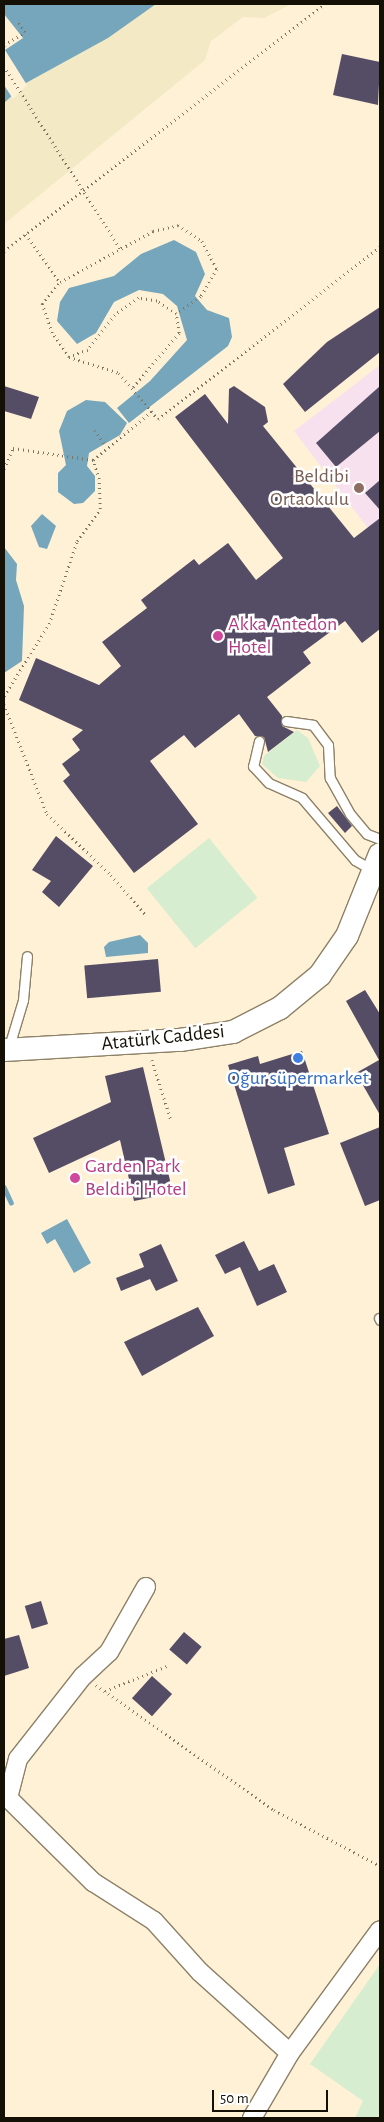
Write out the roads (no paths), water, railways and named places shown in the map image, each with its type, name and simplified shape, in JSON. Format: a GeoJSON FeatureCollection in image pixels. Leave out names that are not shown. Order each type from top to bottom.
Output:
{"type":"FeatureCollection","features":[{"type":"Feature","properties":{"kind":"street","name":"Atatürk Caddesi"},"geometry":{"type":"LineString","coordinates":[[6,1050],[146,1042],[232,1032],[280,1008],[320,975],[347,936],[377,863]]}},
{"type":"Feature","properties":{"kind":"street"},"geometry":{"type":"LineString","coordinates":[[146,1587],[109,1652],[83,1676],[18,1759],[8,1798],[93,1882],[154,1921],[200,1972],[290,2053]]}},
{"type":"Feature","properties":{"kind":"street"},"geometry":{"type":"LineString","coordinates":[[252,2118],[290,2053],[380,1930]]}},
{"type":"Feature","properties":{"kind":"lane"},"geometry":{"type":"LineString","coordinates":[[286,721],[313,725],[328,745],[330,778],[350,814],[368,834],[380,839]]}},
{"type":"Feature","properties":{"kind":"lane"},"geometry":{"type":"LineString","coordinates":[[259,741],[254,766],[269,783],[302,798],[355,860],[377,863]]}},
{"type":"Feature","properties":{"kind":"lane"},"geometry":{"type":"LineString","coordinates":[[6,1050],[23,1000],[27,956]]}},
{"type":"Feature","properties":{"kind":"water"},"geometry":{"type":"Polygon","coordinates":[[[4,4],[156,4],[108,38],[26,83],[4,103],[4,4]]]}},
{"type":"Feature","properties":{"kind":"water"},"geometry":{"type":"Polygon","coordinates":[[[174,240],[196,252],[205,274],[195,296],[207,310],[229,318],[232,337],[228,346],[129,423],[117,408],[150,381],[187,340],[177,306],[163,294],[139,290],[114,302],[96,333],[77,344],[57,321],[60,302],[69,288],[114,276],[141,254],[174,240]]]}},
{"type":"Feature","properties":{"kind":"water"},"geometry":{"type":"Polygon","coordinates":[[[86,400],[105,402],[127,423],[120,435],[89,453],[87,466],[95,476],[95,491],[83,503],[74,504],[58,492],[58,473],[66,465],[59,431],[67,411],[86,400]]]}},
{"type":"Feature","properties":{"kind":"water"},"geometry":{"type":"Polygon","coordinates":[[[42,514],[56,526],[47,549],[39,547],[31,526],[42,514]]]}},
{"type":"Feature","properties":{"kind":"water"},"geometry":{"type":"Polygon","coordinates":[[[4,547],[17,564],[16,580],[24,606],[22,661],[4,673],[4,547]]]}},
{"type":"Feature","properties":{"kind":"water"},"geometry":{"type":"Polygon","coordinates":[[[140,935],[148,943],[148,953],[106,957],[104,947],[109,942],[140,935]]]}},
{"type":"Feature","properties":{"kind":"water"},"geometry":{"type":"Polygon","coordinates":[[[67,1219],[91,1263],[74,1273],[55,1239],[47,1244],[41,1233],[67,1219]]]}},
{"type":"Feature","properties":{"kind":"waterway"},"geometry":{"type":"LineString","coordinates":[[4,1187],[11,1202]]}},
{"type":"Feature","properties":{"kind":"place","name":"Beldibi Ortaokulu"},"geometry":{"type":"Point","coordinates":[359,488]}},
{"type":"Feature","properties":{"kind":"place","name":"Akka Antedon Hotel"},"geometry":{"type":"Point","coordinates":[218,636]}},
{"type":"Feature","properties":{"kind":"place","name":"Oğur süpermarket"},"geometry":{"type":"Point","coordinates":[298,1058]}},
{"type":"Feature","properties":{"kind":"place","name":"Garden Park Beldibi Hotel"},"geometry":{"type":"Point","coordinates":[75,1178]}}]}
